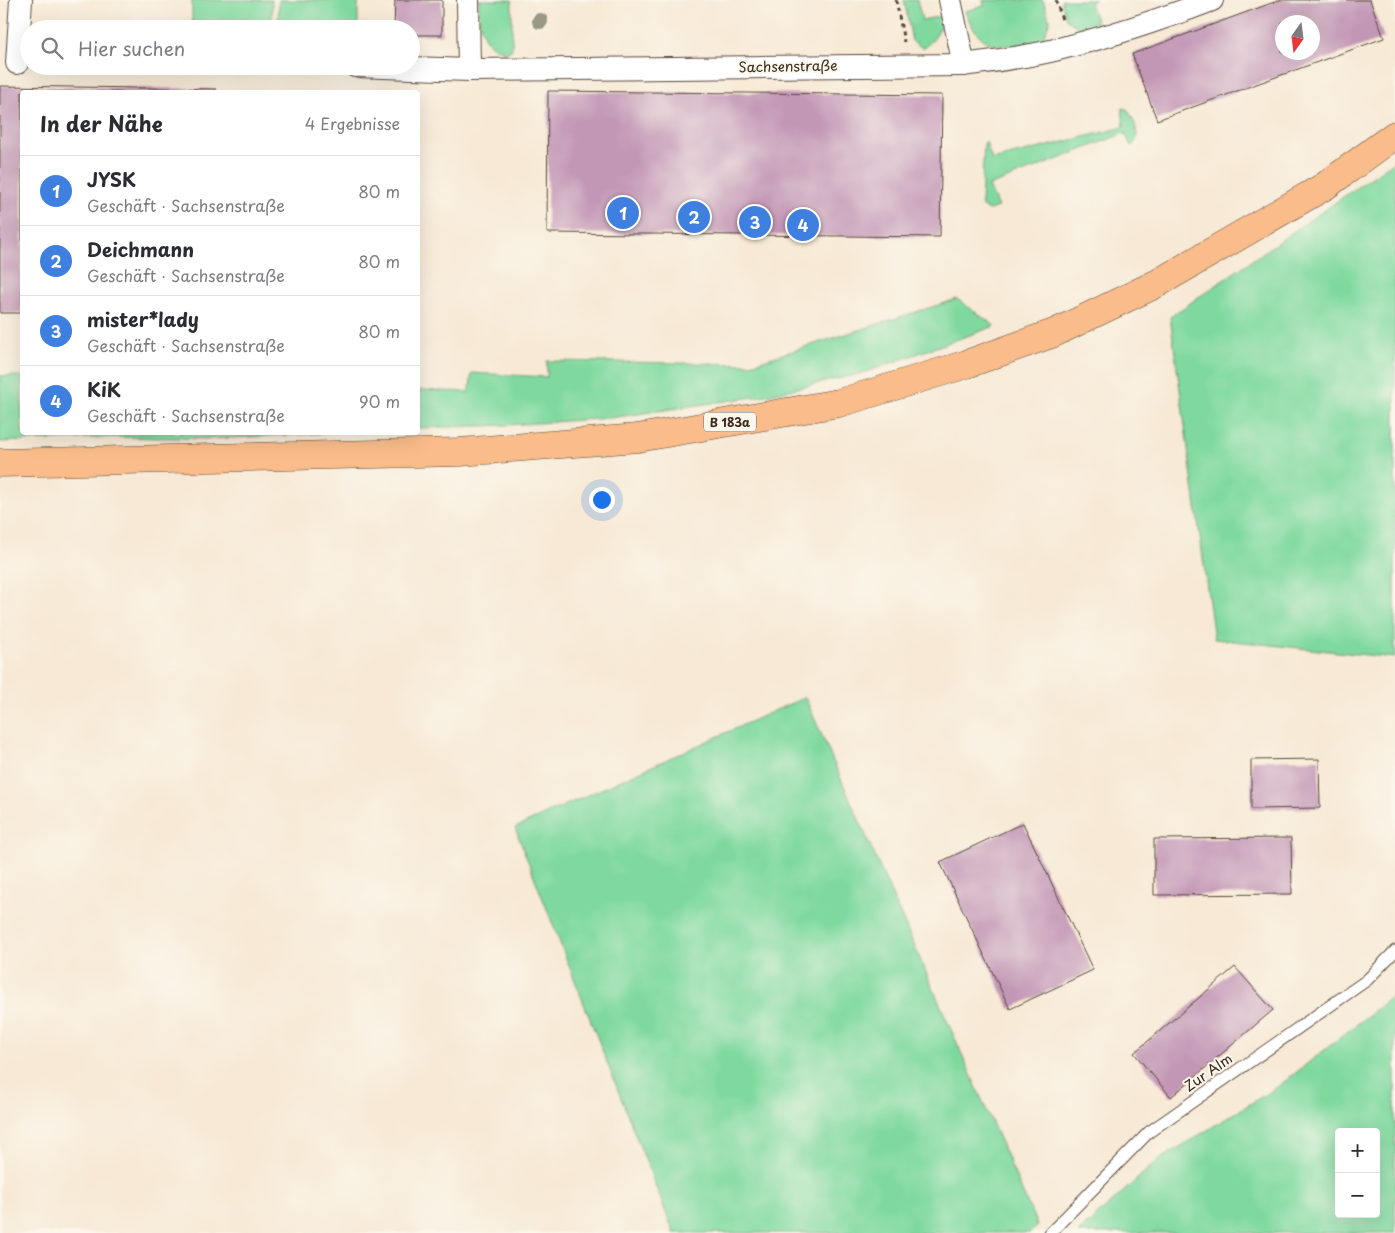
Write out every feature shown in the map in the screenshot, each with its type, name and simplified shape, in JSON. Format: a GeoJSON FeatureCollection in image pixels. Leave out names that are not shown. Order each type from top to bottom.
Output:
{"type":"FeatureCollection","features":[{"type":"Feature","properties":{"kind":"main road","name":"B 183a"},"geometry":{"type":"LineString","coordinates":[[0,463],[460,452],[638,438],[839,404],[967,364],[1054,332],[1158,283],[1325,186],[1395,135]]}},
{"type":"Feature","properties":{"kind":"street"},"geometry":{"type":"LineString","coordinates":[[15,63],[21,0]]}},
{"type":"Feature","properties":{"kind":"street"},"geometry":{"type":"LineString","coordinates":[[468,0],[469,70]]}},
{"type":"Feature","properties":{"kind":"street"},"geometry":{"type":"LineString","coordinates":[[950,0],[964,65]]}},
{"type":"Feature","properties":{"kind":"street","name":"Sachsenstraße"},"geometry":{"type":"LineString","coordinates":[[420,68],[469,70],[964,65],[1015,58],[1069,47],[1165,18],[1212,0]]}},
{"type":"Feature","properties":{"kind":"lane","name":"Zur Alm"},"geometry":{"type":"LineString","coordinates":[[1050,1233],[1149,1132],[1367,980],[1395,951]]}},
{"type":"Feature","properties":{"kind":"path"},"geometry":{"type":"LineString","coordinates":[[896,0],[904,40],[904,65]]}},
{"type":"Feature","properties":{"kind":"green space"},"geometry":{"type":"Polygon","coordinates":[[[192,0],[272,0],[272,20],[192,20],[192,0]]]}},
{"type":"Feature","properties":{"kind":"green space"},"geometry":{"type":"Polygon","coordinates":[[[279,0],[358,0],[358,20],[278,20],[279,0]]]}},
{"type":"Feature","properties":{"kind":"green space"},"geometry":{"type":"Polygon","coordinates":[[[479,0],[512,0],[512,49],[507,53],[491,45],[482,33],[479,18],[479,0]]]}},
{"type":"Feature","properties":{"kind":"green space"},"geometry":{"type":"Polygon","coordinates":[[[904,0],[917,0],[922,20],[941,16],[937,34],[923,48],[912,41],[904,0]]]}},
{"type":"Feature","properties":{"kind":"green space"},"geometry":{"type":"Polygon","coordinates":[[[983,0],[1043,0],[1050,21],[1042,40],[1004,46],[986,41],[972,25],[965,11],[984,6],[983,0]]]}},
{"type":"Feature","properties":{"kind":"green space"},"geometry":{"type":"Polygon","coordinates":[[[1061,0],[1095,0],[1090,2],[1097,23],[1079,28],[1066,19],[1061,0]]]}},
{"type":"Feature","properties":{"kind":"green space"},"geometry":{"type":"Polygon","coordinates":[[[1122,108],[1127,109],[1136,128],[1135,143],[1131,146],[1125,133],[989,186],[998,207],[989,210],[982,207],[984,144],[986,142],[992,160],[1124,127],[1122,108]]]}},
{"type":"Feature","properties":{"kind":"green space"},"geometry":{"type":"Polygon","coordinates":[[[1395,161],[1395,658],[1214,639],[1170,317],[1395,161]]]}},
{"type":"Feature","properties":{"kind":"green space"},"geometry":{"type":"Polygon","coordinates":[[[957,299],[995,326],[863,373],[767,395],[610,418],[508,425],[420,428],[420,390],[469,392],[472,373],[547,377],[547,361],[751,364],[957,299]]]}},
{"type":"Feature","properties":{"kind":"green space"},"geometry":{"type":"Polygon","coordinates":[[[0,376],[20,376],[20,435],[289,435],[210,439],[120,437],[0,442],[0,376]]]}},
{"type":"Feature","properties":{"kind":"green space"},"geometry":{"type":"Polygon","coordinates":[[[805,697],[1037,1225],[1030,1233],[674,1233],[515,828],[805,697]]]}},
{"type":"Feature","properties":{"kind":"green space"},"geometry":{"type":"Polygon","coordinates":[[[1395,994],[1395,1233],[1078,1233],[1157,1161],[1279,1086],[1395,994]]]}},
{"type":"Feature","properties":{"kind":"building"},"geometry":{"type":"Polygon","coordinates":[[[395,0],[442,0],[442,35],[420,35],[420,20],[394,20],[395,0]]]}},
{"type":"Feature","properties":{"kind":"building"},"geometry":{"type":"Polygon","coordinates":[[[1280,0],[1370,0],[1384,38],[1157,120],[1132,54],[1280,0]]]}},
{"type":"Feature","properties":{"kind":"building"},"geometry":{"type":"Polygon","coordinates":[[[0,86],[216,89],[20,90],[20,313],[0,313],[0,86]]]}},
{"type":"Feature","properties":{"kind":"building"},"geometry":{"type":"Polygon","coordinates":[[[548,91],[942,95],[940,237],[547,233],[548,91]]]}},
{"type":"Feature","properties":{"kind":"building"},"geometry":{"type":"Polygon","coordinates":[[[1319,759],[1320,808],[1251,809],[1251,760],[1319,759]]]}},
{"type":"Feature","properties":{"kind":"building"},"geometry":{"type":"Polygon","coordinates":[[[1023,823],[1093,970],[1010,1009],[940,862],[1023,823]]]}},
{"type":"Feature","properties":{"kind":"building"},"geometry":{"type":"Polygon","coordinates":[[[1291,838],[1292,894],[1154,895],[1154,839],[1291,838]]]}},
{"type":"Feature","properties":{"kind":"building"},"geometry":{"type":"Polygon","coordinates":[[[1235,967],[1273,1010],[1171,1097],[1134,1053],[1235,967]]]}},
{"type":"Feature","properties":{"kind":"place","name":"JYSK"},"geometry":{"type":"Point","coordinates":[623,213]}},
{"type":"Feature","properties":{"kind":"place","name":"Deichmann"},"geometry":{"type":"Point","coordinates":[694,217]}},
{"type":"Feature","properties":{"kind":"place","name":"mister*lady"},"geometry":{"type":"Point","coordinates":[755,222]}},
{"type":"Feature","properties":{"kind":"place","name":"KiK"},"geometry":{"type":"Point","coordinates":[803,225]}}]}
